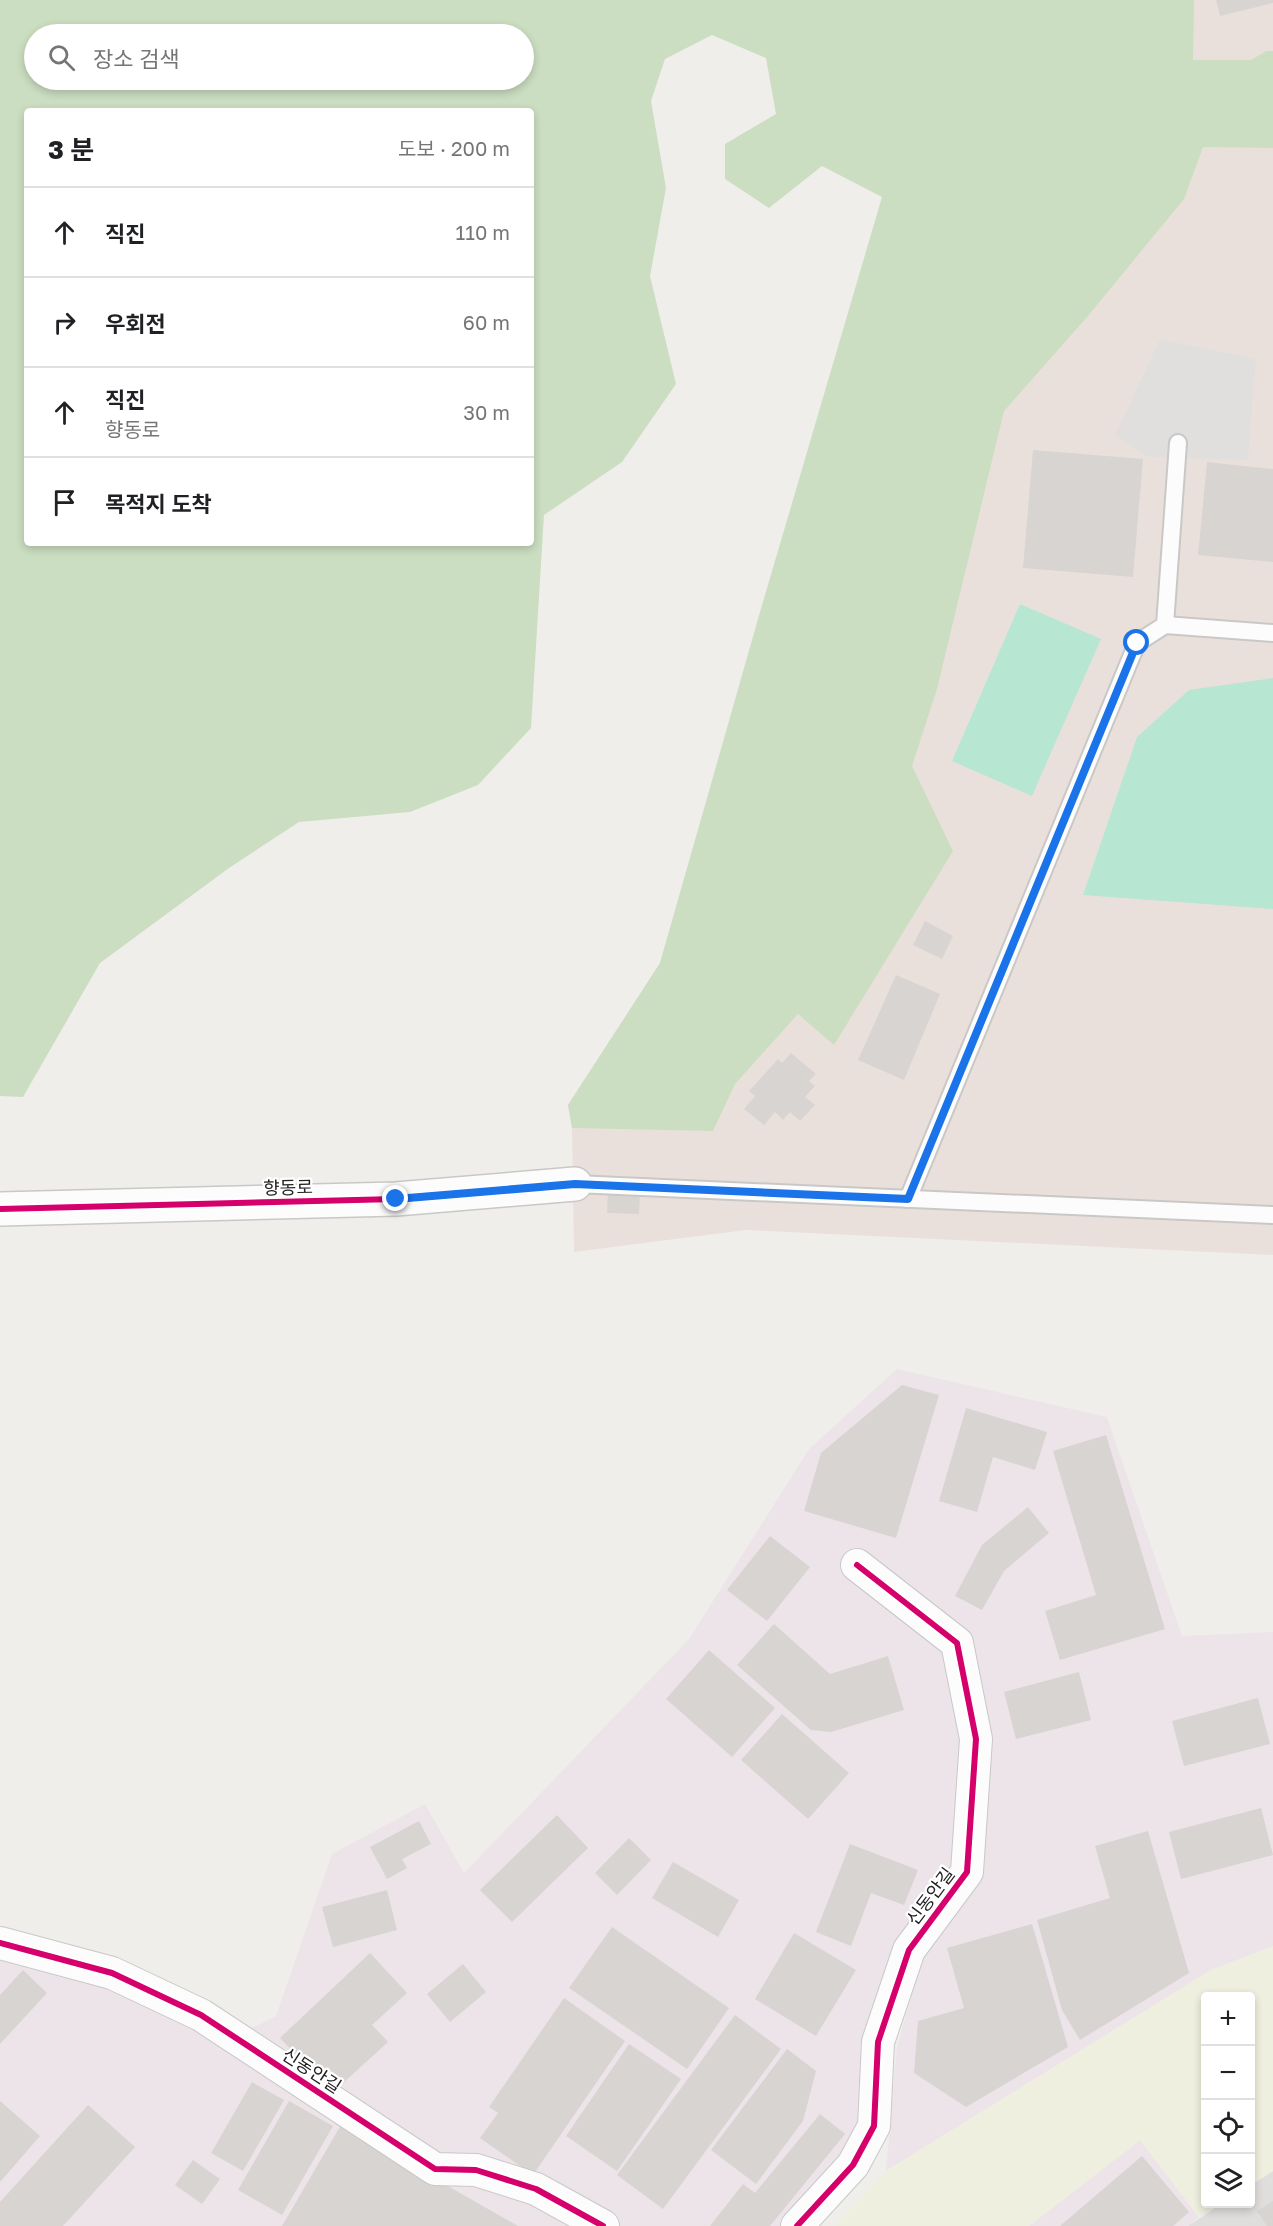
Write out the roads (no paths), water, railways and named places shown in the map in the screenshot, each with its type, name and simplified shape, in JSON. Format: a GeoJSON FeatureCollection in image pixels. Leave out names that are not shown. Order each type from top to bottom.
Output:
{"type":"FeatureCollection","features":[{"type":"Feature","properties":{"kind":"street","name":"향동로"},"geometry":{"type":"LineString","coordinates":[[0,1209],[396,1199],[575,1184]]}},
{"type":"Feature","properties":{"kind":"street","name":"신동안길"},"geometry":{"type":"LineString","coordinates":[[797,2226],[853,2165],[874,2126],[878,2042],[909,1950],[967,1872],[976,1739],[957,1643],[857,1565]]}},
{"type":"Feature","properties":{"kind":"street","name":"신동안길"},"geometry":{"type":"LineString","coordinates":[[0,1943],[112,1973],[201,2015],[435,2169],[476,2170],[536,2189],[603,2226]]}},
{"type":"Feature","properties":{"kind":"lane"},"geometry":{"type":"LineString","coordinates":[[1165,625],[1178,443]]}},
{"type":"Feature","properties":{"kind":"lane"},"geometry":{"type":"LineString","coordinates":[[908,1199],[1137,643],[1165,625],[1273,633]]}},
{"type":"Feature","properties":{"kind":"lane"},"geometry":{"type":"LineString","coordinates":[[575,1184],[1273,1215]]}}]}
